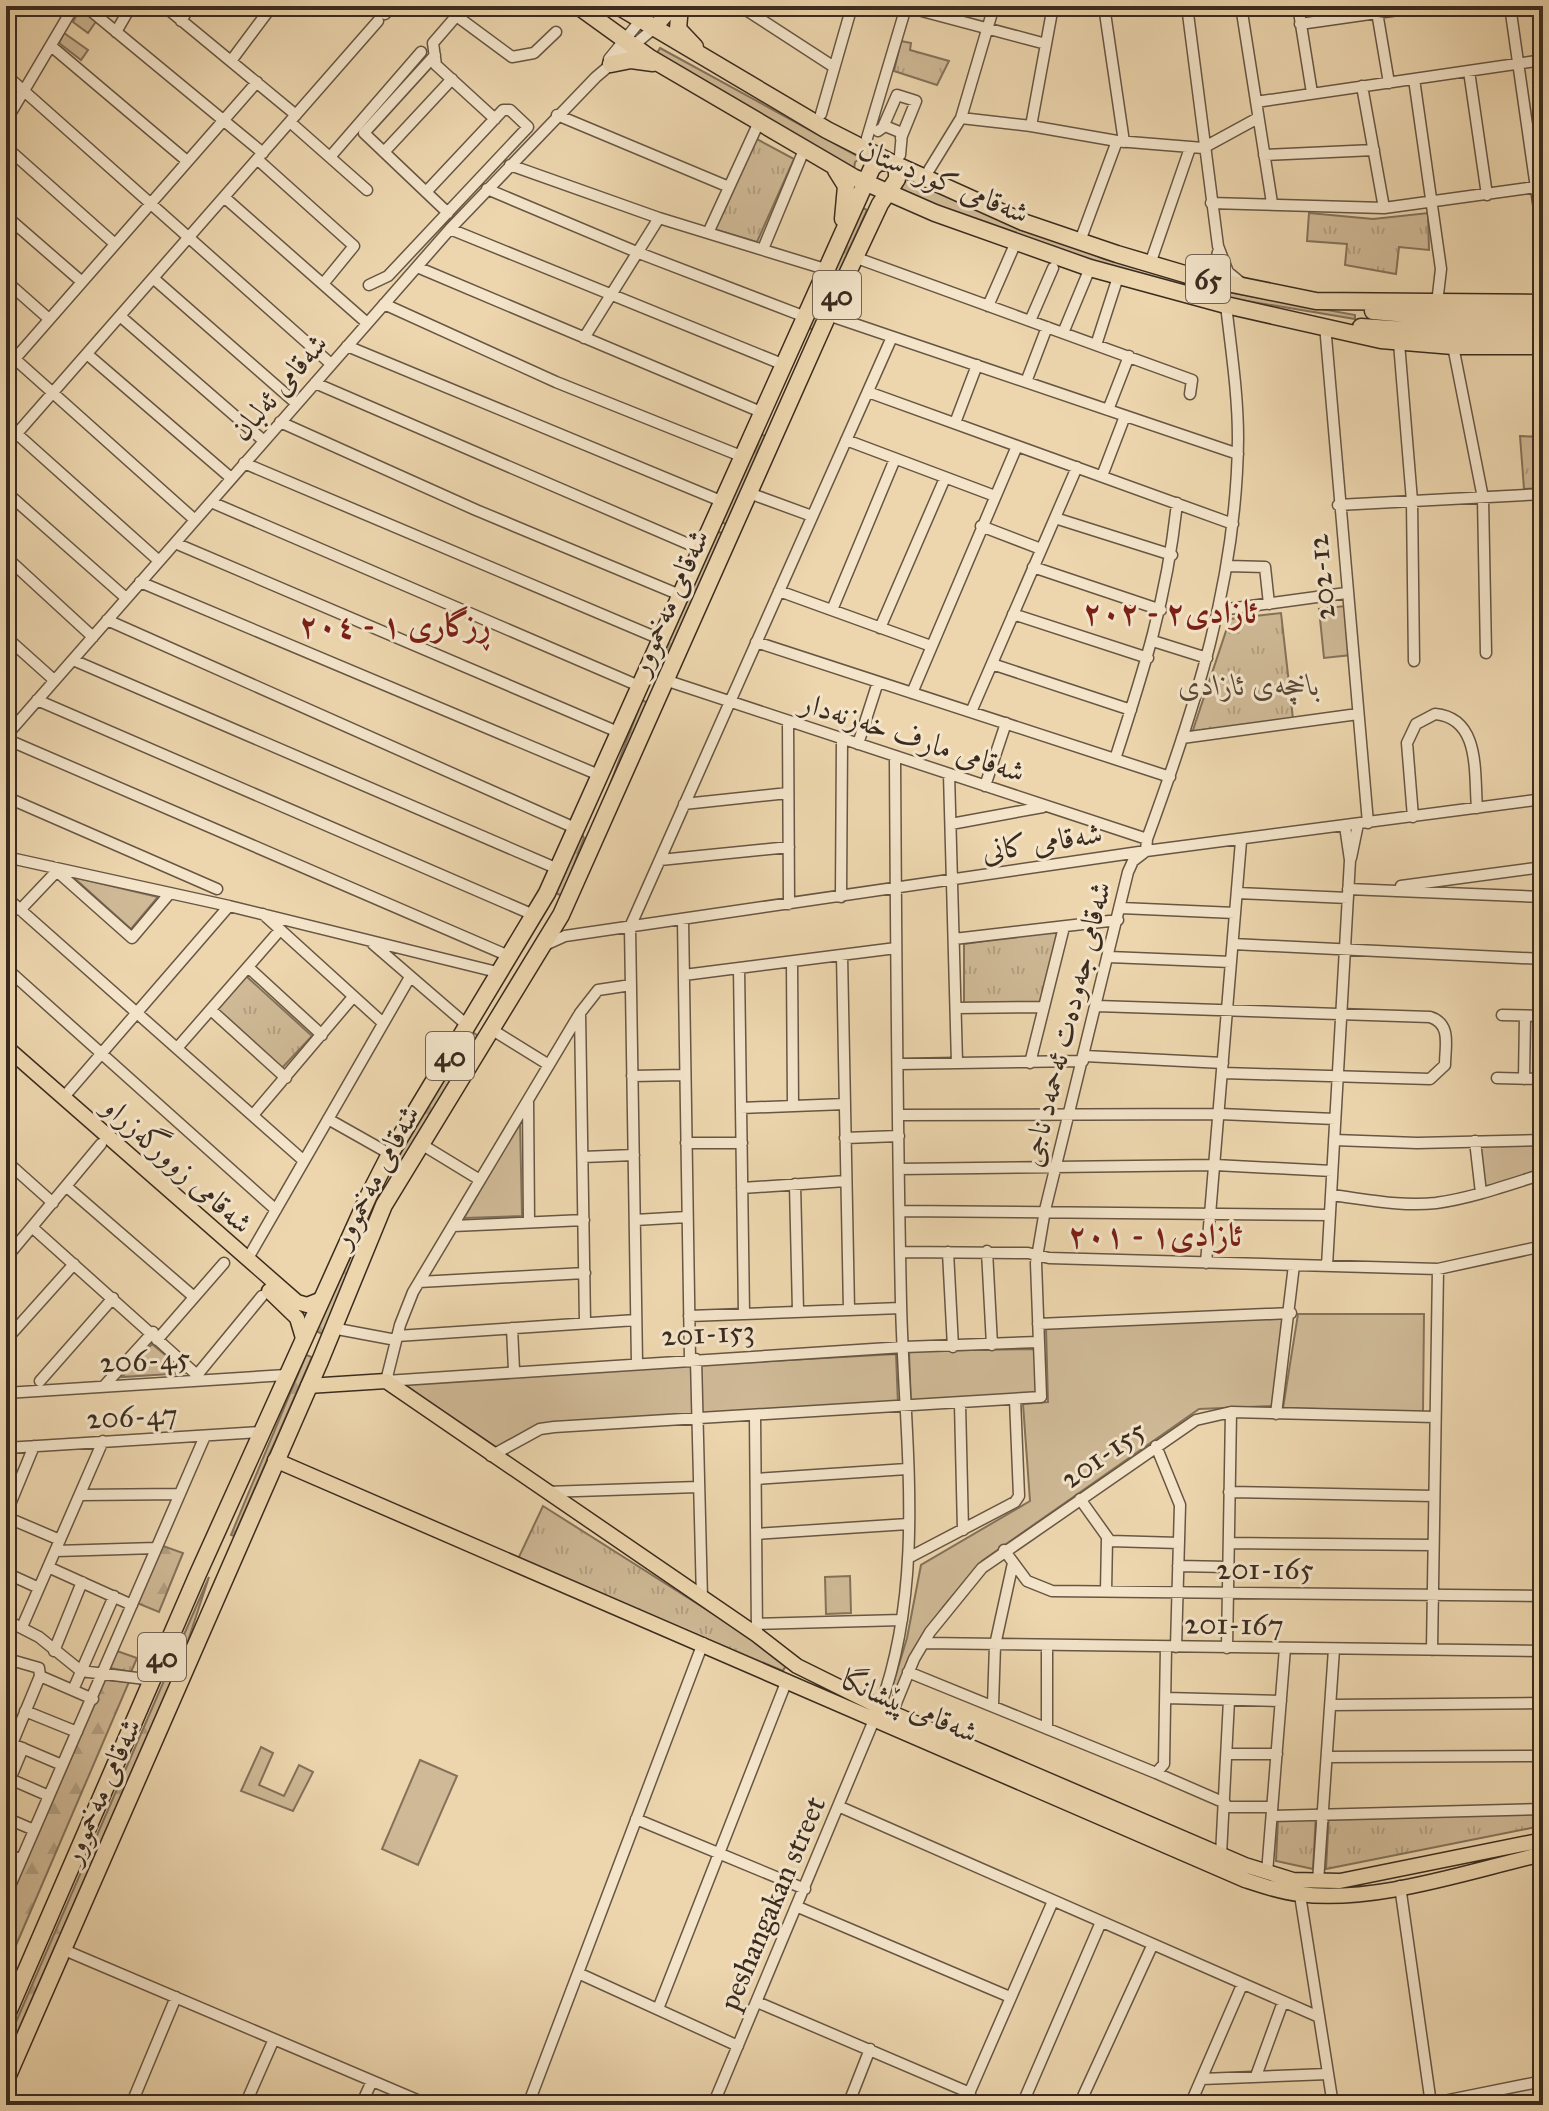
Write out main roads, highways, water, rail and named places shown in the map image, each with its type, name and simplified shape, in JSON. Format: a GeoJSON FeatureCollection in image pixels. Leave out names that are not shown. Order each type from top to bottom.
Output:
{"type":"FeatureCollection","features":[{"type":"Feature","properties":{"kind":"highway","name":"شەقامی کوردستان"},"geometry":{"type":"LineString","coordinates":[[618,6],[759,90],[898,152],[1061,234]]}},
{"type":"Feature","properties":{"kind":"highway"},"geometry":{"type":"LineString","coordinates":[[677,6],[680,33],[714,64]]}},
{"type":"Feature","properties":{"kind":"highway","name":"شەقامی کوردستان"},"geometry":{"type":"LineString","coordinates":[[583,10],[628,44],[833,166],[935,213],[1118,277],[1226,305],[1399,343],[1543,317]]}},
{"type":"Feature","properties":{"kind":"highway"},"geometry":{"type":"LineString","coordinates":[[583,10],[612,41],[611,61],[637,60],[673,72]]}},
{"type":"Feature","properties":{"kind":"highway","name":"شەقامی کوردستان"},"geometry":{"type":"LineString","coordinates":[[759,90],[821,114],[898,152],[1023,222],[1150,264],[1188,275],[1363,310],[1452,333],[1543,331]]}},
{"type":"Feature","properties":{"kind":"highway","name":"شەقامی مەخموور"},"geometry":{"type":"LineString","coordinates":[[6,2017],[286,1375],[390,1154],[536,916],[825,269],[840,238],[879,185],[898,175],[898,152],[872,168],[879,185],[865,234],[561,915],[384,1205],[320,1361],[6,2080]]}},
{"type":"Feature","properties":{"kind":"highway"},"geometry":{"type":"LineString","coordinates":[[833,166],[847,192],[840,238]]}},
{"type":"Feature","properties":{"kind":"highway"},"geometry":{"type":"LineString","coordinates":[[865,234],[892,208],[935,213]]}},
{"type":"Feature","properties":{"kind":"highway","name":"شەقامی کوردستان"},"geometry":{"type":"LineString","coordinates":[[1316,301],[1543,303]]}},
{"type":"Feature","properties":{"kind":"highway","name":"شەقامی کوردستان"},"geometry":{"type":"LineString","coordinates":[[1325,325],[1452,333],[1543,346]]}},
{"type":"Feature","properties":{"kind":"highway"},"geometry":{"type":"LineString","coordinates":[[791,344],[797,337],[806,337],[812,344],[812,352]]}},
{"type":"Feature","properties":{"kind":"highway"},"geometry":{"type":"LineString","coordinates":[[591,792],[594,807],[605,808],[611,803]]}},
{"type":"Feature","properties":{"kind":"highway"},"geometry":{"type":"LineString","coordinates":[[575,828],[582,822],[589,822],[596,829],[596,837]]}},
{"type":"Feature","properties":{"kind":"highway"},"geometry":{"type":"LineString","coordinates":[[219,1527],[215,1541],[219,1551],[229,1553],[238,1547]]}},
{"type":"Feature","properties":{"kind":"highway"},"geometry":{"type":"LineString","coordinates":[[199,1572],[206,1565],[216,1567],[222,1576],[220,1585]]}},
{"type":"Feature","properties":{"kind":"main road"},"geometry":{"type":"LineString","coordinates":[[646,25],[652,6]]}},
{"type":"Feature","properties":{"kind":"main road"},"geometry":{"type":"LineString","coordinates":[[646,25],[677,6]]}},
{"type":"Feature","properties":{"kind":"main road","name":"شەقامی زوورگەزراو"},"geometry":{"type":"LineString","coordinates":[[8,1054],[63,1098],[182,1209],[294,1306]]}},
{"type":"Feature","properties":{"kind":"main road","name":"شەقامی زوورگەزراو"},"geometry":{"type":"LineString","coordinates":[[8,1054],[101,1144],[247,1260],[294,1306],[303,1338]]}},
{"type":"Feature","properties":{"kind":"main road"},"geometry":{"type":"LineString","coordinates":[[294,1306],[322,1299]]}},
{"type":"Feature","properties":{"kind":"main road","name":"201-153"},"geometry":{"type":"LineString","coordinates":[[320,1361],[326,1372],[335,1378],[366,1377],[384,1381]]}},
{"type":"Feature","properties":{"kind":"main road","name":"201-153"},"geometry":{"type":"LineString","coordinates":[[308,1386],[384,1381]]}},
{"type":"Feature","properties":{"kind":"main road","name":"شەقامی پێشانگا"},"geometry":{"type":"LineString","coordinates":[[384,1381],[702,1599],[757,1630],[797,1666],[882,1713]]}},
{"type":"Feature","properties":{"kind":"main road","name":"شەقامی پێشانگا"},"geometry":{"type":"LineString","coordinates":[[275,1460],[787,1680],[882,1713],[1300,1895],[1360,1894],[1400,1886],[1444,1869],[1542,1845]]}},
{"type":"Feature","properties":{"kind":"main road"},"geometry":{"type":"LineString","coordinates":[[787,1680],[797,1666]]}},
{"type":"Feature","properties":{"kind":"main road","name":"شەقامی پێشانگا"},"geometry":{"type":"LineString","coordinates":[[1083,1802],[1221,1855],[1242,1871],[1318,1882],[1444,1869]]}},
{"type":"Feature","properties":{"kind":"district","name":"ئازادی٢ - ٢٠٢"},"geometry":{"type":"Point","coordinates":[1170,612]}},
{"type":"Feature","properties":{"kind":"district","name":"ڕزگاری ١ - ٢٠٤"},"geometry":{"type":"Point","coordinates":[395,625]}},
{"type":"Feature","properties":{"kind":"district","name":"ئازادی١ - ٢٠١"},"geometry":{"type":"Point","coordinates":[1155,1235]}},
{"type":"Feature","properties":{"kind":"park label","name":"باخچەی ئازادی"},"geometry":{"type":"Point","coordinates":[1249,685]}}]}
